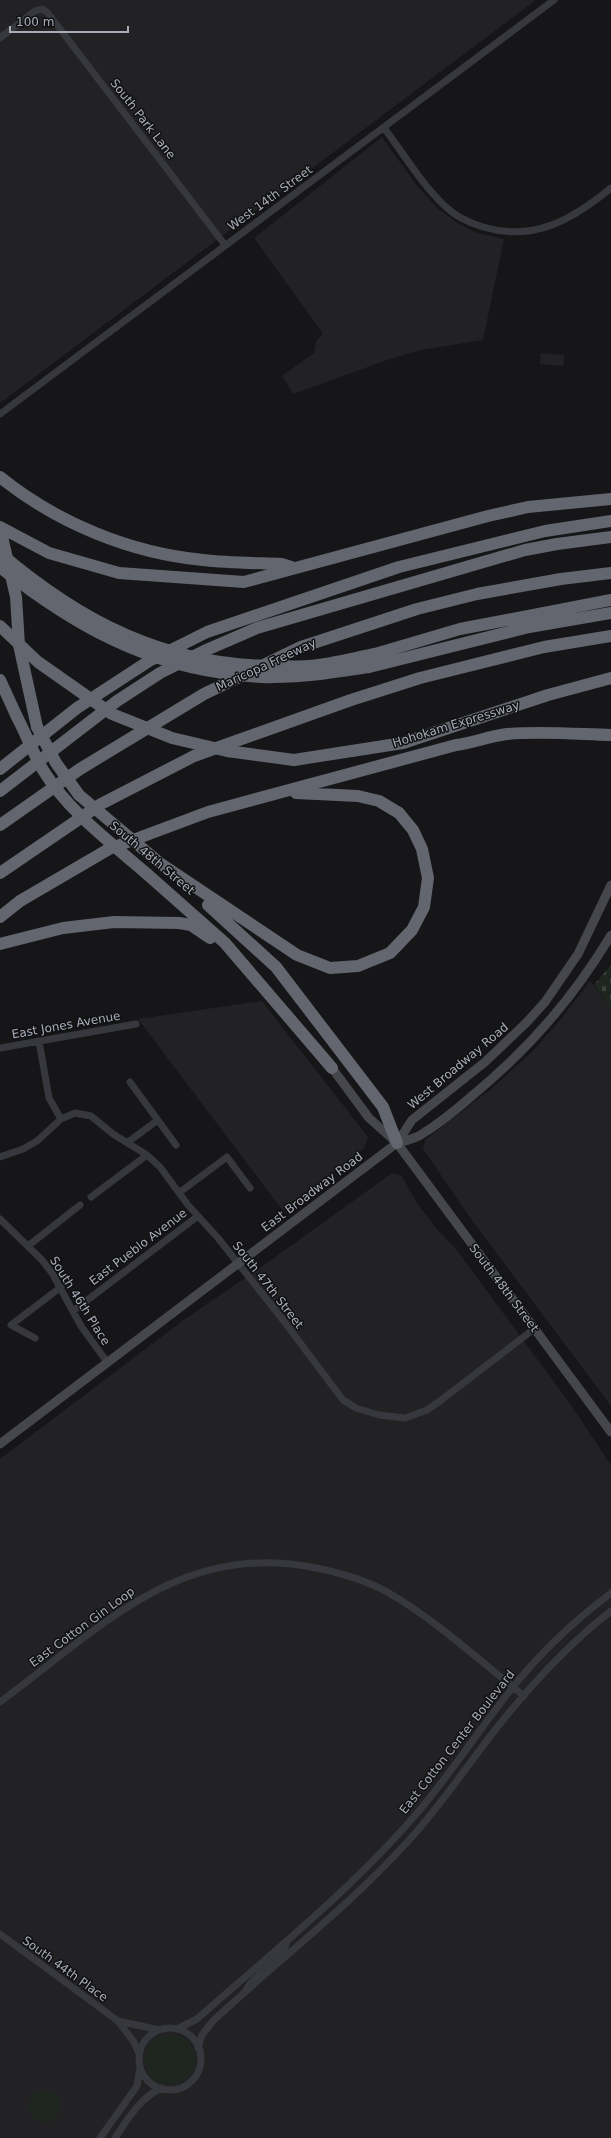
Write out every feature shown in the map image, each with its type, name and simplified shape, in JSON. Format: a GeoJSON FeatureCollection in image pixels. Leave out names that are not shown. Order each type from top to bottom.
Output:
{"type":"FeatureCollection","features":[{"type":"Feature","properties":{"kind":"highway"},"geometry":{"type":"LineString","coordinates":[[0,477],[40,506],[93,532],[142,549],[202,560],[282,564],[295,568]]}},
{"type":"Feature","properties":{"kind":"highway"},"geometry":{"type":"LineString","coordinates":[[0,528],[49,552],[119,573],[244,582],[488,516],[528,507],[611,499]]}},
{"type":"Feature","properties":{"kind":"highway"},"geometry":{"type":"LineString","coordinates":[[0,769],[77,708],[149,661],[207,632],[399,568],[545,531],[611,521]]}},
{"type":"Feature","properties":{"kind":"highway","name":"South 48th Street"},"geometry":{"type":"LineString","coordinates":[[0,528],[16,597],[18,645],[37,727],[56,762],[79,795],[239,931],[276,967],[383,1107],[397,1143]]}},
{"type":"Feature","properties":{"kind":"highway"},"geometry":{"type":"LineString","coordinates":[[0,792],[117,701],[160,673],[257,628],[525,550],[611,537]]}},
{"type":"Feature","properties":{"kind":"highway"},"geometry":{"type":"LineString","coordinates":[[0,553],[22,572],[70,606],[123,634],[184,656],[238,666],[309,666],[375,654],[460,629],[611,600]]}},
{"type":"Feature","properties":{"kind":"highway"},"geometry":{"type":"LineString","coordinates":[[0,566],[31,592],[80,624],[127,647],[191,668],[271,678],[322,675],[369,667],[529,627],[611,613]]}},
{"type":"Feature","properties":{"kind":"highway","name":"Maricopa Freeway"},"geometry":{"type":"LineString","coordinates":[[0,825],[80,769],[204,694],[301,647],[417,610],[477,594],[561,579],[611,573]]}},
{"type":"Feature","properties":{"kind":"highway","name":"Hohokam Expressway"},"geometry":{"type":"LineString","coordinates":[[0,626],[38,662],[112,714],[172,738],[227,752],[294,760],[402,743],[548,695],[611,678]]}},
{"type":"Feature","properties":{"kind":"highway"},"geometry":{"type":"LineString","coordinates":[[0,873],[101,804],[194,756],[420,678],[544,647],[611,636]]}},
{"type":"Feature","properties":{"kind":"highway","name":"South 48th Street"},"geometry":{"type":"LineString","coordinates":[[0,680],[43,770],[67,801],[98,832],[226,943],[332,1068]]}},
{"type":"Feature","properties":{"kind":"highway"},"geometry":{"type":"LineString","coordinates":[[0,917],[20,901],[109,850],[208,812],[456,745],[469,744],[505,734],[560,732],[611,735]]}},
{"type":"Feature","properties":{"kind":"highway"},"geometry":{"type":"LineString","coordinates":[[596,734],[611,739]]}},
{"type":"Feature","properties":{"kind":"highway"},"geometry":{"type":"LineString","coordinates":[[161,864],[297,956],[330,968],[358,966],[390,953],[412,930],[424,907],[428,878],[422,848],[413,830],[399,812],[379,801],[358,796],[282,793]]}},
{"type":"Feature","properties":{"kind":"highway"},"geometry":{"type":"LineString","coordinates":[[0,944],[63,928],[114,922],[179,923],[191,925],[216,942],[226,943]]}},
{"type":"Feature","properties":{"kind":"main road","name":"West Broadway Road"},"geometry":{"type":"LineString","coordinates":[[397,1143],[412,1120],[490,1057],[527,1022],[545,1002],[578,954],[611,885]]}},
{"type":"Feature","properties":{"kind":"main road","name":"East Broadway Road"},"geometry":{"type":"LineString","coordinates":[[0,1444],[397,1143],[422,1135],[491,1081],[529,1046],[574,992],[611,935]]}},
{"type":"Feature","properties":{"kind":"main road","name":"South 48th Street"},"geometry":{"type":"LineString","coordinates":[[332,1068],[369,1118],[397,1143],[611,1432]]}},
{"type":"Feature","properties":{"kind":"street","name":"West 14th Street"},"geometry":{"type":"LineString","coordinates":[[0,414],[225,244],[384,128],[554,0]]}},
{"type":"Feature","properties":{"kind":"street","name":"South Park Lane"},"geometry":{"type":"LineString","coordinates":[[0,38],[35,11],[42,9],[47,12],[225,244]]}},
{"type":"Feature","properties":{"kind":"street"},"geometry":{"type":"LineString","coordinates":[[384,128],[436,197],[447,208],[460,218],[493,230],[516,232],[540,229],[558,223],[584,209],[611,188]]}},
{"type":"Feature","properties":{"kind":"street","name":"East Jones Avenue"},"geometry":{"type":"LineString","coordinates":[[0,1048],[136,1024]]}},
{"type":"Feature","properties":{"kind":"street"},"geometry":{"type":"LineString","coordinates":[[0,1157],[23,1149],[37,1141],[61,1119],[49,1098],[39,1041]]}},
{"type":"Feature","properties":{"kind":"street"},"geometry":{"type":"LineString","coordinates":[[130,1082],[176,1145]]}},
{"type":"Feature","properties":{"kind":"street","name":"South 47th Street"},"geometry":{"type":"LineString","coordinates":[[61,1119],[71,1113],[88,1114],[147,1155],[165,1172],[198,1216],[283,1320],[338,1395],[356,1408],[379,1415],[405,1418],[427,1410],[534,1329]]}},
{"type":"Feature","properties":{"kind":"street"},"geometry":{"type":"LineString","coordinates":[[128,1142],[158,1120]]}},
{"type":"Feature","properties":{"kind":"street"},"geometry":{"type":"LineString","coordinates":[[91,1197],[147,1155]]}},
{"type":"Feature","properties":{"kind":"street","name":"East Pueblo Avenue"},"geometry":{"type":"LineString","coordinates":[[180,1192],[227,1157],[250,1188]]}},
{"type":"Feature","properties":{"kind":"street"},"geometry":{"type":"LineString","coordinates":[[28,1246],[80,1205]]}},
{"type":"Feature","properties":{"kind":"street","name":"East Pueblo Avenue"},"geometry":{"type":"LineString","coordinates":[[73,1311],[198,1216]]}},
{"type":"Feature","properties":{"kind":"street","name":"South 46th Place"},"geometry":{"type":"LineString","coordinates":[[0,1219],[47,1266],[61,1287],[86,1335],[107,1362]]}},
{"type":"Feature","properties":{"kind":"street"},"geometry":{"type":"LineString","coordinates":[[35,1338],[10,1325],[61,1287]]}},
{"type":"Feature","properties":{"kind":"street","name":"East Cotton Gin Loop"},"geometry":{"type":"LineString","coordinates":[[0,1702],[142,1596],[188,1575],[216,1567],[245,1563],[292,1563],[339,1572],[389,1593],[416,1611],[524,1696]]}},
{"type":"Feature","properties":{"kind":"street","name":"East Cotton Center Boulevard"},"geometry":{"type":"LineString","coordinates":[[159,2030],[177,2029],[197,2019],[357,1878],[418,1812],[451,1772],[513,1687],[556,1640],[611,1593]]}},
{"type":"Feature","properties":{"kind":"street","name":"East Cotton Center Boulevard"},"geometry":{"type":"LineString","coordinates":[[115,2138],[139,2103],[146,2096],[161,2088],[176,2089],[192,2080],[200,2063],[198,2048],[202,2035],[208,2027],[242,1995],[349,1902],[383,1868],[428,1820],[495,1730],[524,1696],[561,1655],[611,1611]]}},
{"type":"Feature","properties":{"kind":"street","name":"South 44th Place"},"geometry":{"type":"LineString","coordinates":[[0,1934],[118,2021],[133,2040],[139,2054]]}},
{"type":"Feature","properties":{"kind":"street"},"geometry":{"type":"LineString","coordinates":[[242,1995],[252,1979],[282,1954],[286,1948],[287,1941]]}},
{"type":"Feature","properties":{"kind":"street","name":"South 44th Place"},"geometry":{"type":"LineString","coordinates":[[118,2021],[159,2030]]}},
{"type":"Feature","properties":{"kind":"street"},"geometry":{"type":"LineString","coordinates":[[177,2029],[190,2036],[198,2048]]}},
{"type":"Feature","properties":{"kind":"street"},"geometry":{"type":"LineString","coordinates":[[100,2138],[137,2086],[140,2067],[139,2054],[145,2041],[159,2030]]}},
{"type":"Feature","properties":{"kind":"street"},"geometry":{"type":"LineString","coordinates":[[140,2067],[148,2081],[161,2088]]}},
{"type":"Feature","properties":{"kind":"shaded area"},"geometry":{"type":"Polygon","coordinates":[[[0,0],[536,0],[0,403],[0,0]]]}},
{"type":"Feature","properties":{"kind":"shaded area"},"geometry":{"type":"Polygon","coordinates":[[[382,137],[415,183],[437,208],[459,224],[477,233],[504,239],[483,340],[421,350],[390,359],[293,394],[282,376],[314,353],[316,341],[323,334],[254,238],[382,137]]]}},
{"type":"Feature","properties":{"kind":"shaded area"},"geometry":{"type":"Polygon","coordinates":[[[541,353],[564,355],[563,366],[540,364],[541,353]]]}},
{"type":"Feature","properties":{"kind":"shaded area"},"geometry":{"type":"Polygon","coordinates":[[[590,981],[611,1008],[611,1406],[471,1219],[423,1149],[425,1140],[491,1089],[533,1051],[561,1019],[590,981]]]}},
{"type":"Feature","properties":{"kind":"shaded area"},"geometry":{"type":"Polygon","coordinates":[[[262,1001],[368,1137],[364,1148],[283,1211],[138,1019],[262,1001]]]}},
{"type":"Feature","properties":{"kind":"shaded area"},"geometry":{"type":"Polygon","coordinates":[[[392,1173],[401,1175],[417,1203],[436,1228],[456,1249],[571,1405],[611,1465],[611,2138],[0,2138],[0,1459],[185,1319],[260,1268],[392,1173]]]}},
{"type":"Feature","properties":{"kind":"green space"},"geometry":{"type":"Polygon","coordinates":[[[611,965],[611,1008],[594,985],[611,965]]]}},
{"type":"Feature","properties":{"kind":"green space"},"geometry":{"type":"Polygon","coordinates":[[[165,2034],[175,2034],[188,2041],[195,2054],[195,2064],[188,2077],[175,2084],[165,2084],[156,2080],[149,2073],[145,2064],[145,2054],[149,2045],[156,2038],[165,2034]]]}},
{"type":"Feature","properties":{"kind":"green space"},"geometry":{"type":"Polygon","coordinates":[[[42,2090],[48,2090],[58,2097],[61,2106],[60,2112],[54,2119],[48,2122],[42,2122],[32,2115],[29,2109],[29,2103],[36,2093],[42,2090]]]}}]}
